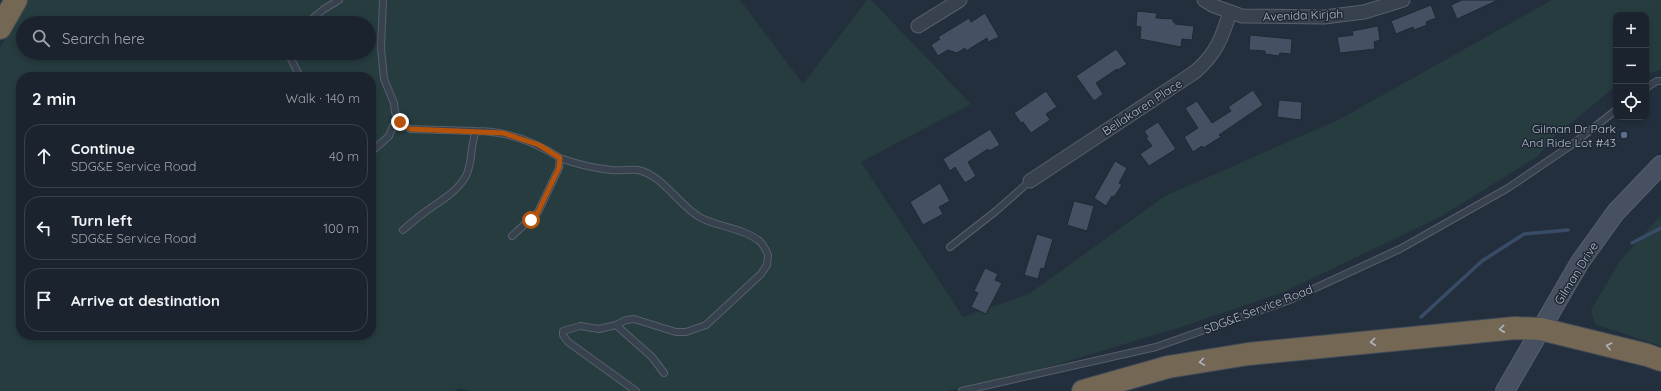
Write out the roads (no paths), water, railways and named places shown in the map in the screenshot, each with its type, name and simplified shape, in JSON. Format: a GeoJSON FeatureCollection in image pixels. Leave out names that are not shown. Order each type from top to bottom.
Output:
{"type":"FeatureCollection","features":[{"type":"Feature","properties":{"kind":"highway"},"geometry":{"type":"LineString","coordinates":[[0,28],[16,0]]}},
{"type":"Feature","properties":{"kind":"highway"},"geometry":{"type":"LineString","coordinates":[[1083,391],[1168,367],[1248,354],[1514,328],[1541,329],[1647,355],[1661,360]]}},
{"type":"Feature","properties":{"kind":"main road","name":"Gilman Drive"},"geometry":{"type":"LineString","coordinates":[[1505,391],[1580,262],[1616,212],[1661,165]]}},
{"type":"Feature","properties":{"kind":"street"},"geometry":{"type":"LineString","coordinates":[[918,26],[960,0]]}},
{"type":"Feature","properties":{"kind":"street","name":"Avenida Kirjah"},"geometry":{"type":"LineString","coordinates":[[1204,0],[1214,6],[1242,16],[1324,17],[1364,12],[1403,0]]}},
{"type":"Feature","properties":{"kind":"street","name":"Bellakaren Place"},"geometry":{"type":"LineString","coordinates":[[1030,181],[1195,72],[1208,61],[1223,36],[1230,12]]}},
{"type":"Feature","properties":{"kind":"lane"},"geometry":{"type":"LineString","coordinates":[[317,16],[339,0]]}},
{"type":"Feature","properties":{"kind":"lane"},"geometry":{"type":"LineString","coordinates":[[383,0],[381,48],[384,79],[400,122],[410,129],[503,133],[539,145],[560,158],[580,165],[611,170],[638,170],[656,178],[686,208],[702,218],[739,231],[760,241],[768,255],[767,266],[761,274],[706,325],[686,332],[676,332],[634,319],[626,320],[616,325],[599,329],[580,326],[563,331],[563,335],[568,342],[636,391]]}},
{"type":"Feature","properties":{"kind":"lane"},"geometry":{"type":"LineString","coordinates":[[292,60],[298,72]]}},
{"type":"Feature","properties":{"kind":"lane"},"geometry":{"type":"LineString","coordinates":[[1649,86],[1657,81],[1661,81]]}},
{"type":"Feature","properties":{"kind":"lane","name":"SDG&E Service Road"},"geometry":{"type":"LineString","coordinates":[[962,391],[1156,347],[1287,301],[1400,249],[1508,188],[1573,144],[1613,112]]}},
{"type":"Feature","properties":{"kind":"lane"},"geometry":{"type":"LineString","coordinates":[[376,148],[389,136],[393,126],[400,122]]}},
{"type":"Feature","properties":{"kind":"lane"},"geometry":{"type":"LineString","coordinates":[[403,230],[449,196],[466,175],[472,155],[473,139],[476,131]]}},
{"type":"Feature","properties":{"kind":"lane"},"geometry":{"type":"LineString","coordinates":[[512,236],[538,212],[559,168],[560,158]]}},
{"type":"Feature","properties":{"kind":"lane"},"geometry":{"type":"LineString","coordinates":[[950,247],[996,211],[1030,181]]}},
{"type":"Feature","properties":{"kind":"lane"},"geometry":{"type":"LineString","coordinates":[[616,325],[652,357],[664,373]]}},
{"type":"Feature","properties":{"kind":"waterway"},"geometry":{"type":"LineString","coordinates":[[1632,243],[1661,228]]}},
{"type":"Feature","properties":{"kind":"waterway"},"geometry":{"type":"LineString","coordinates":[[1421,317],[1482,261],[1524,234],[1568,230]]}},
{"type":"Feature","properties":{"kind":"place","name":"Gilman Dr Park And Ride Lot #43"},"geometry":{"type":"Point","coordinates":[1624,135]}}]}
